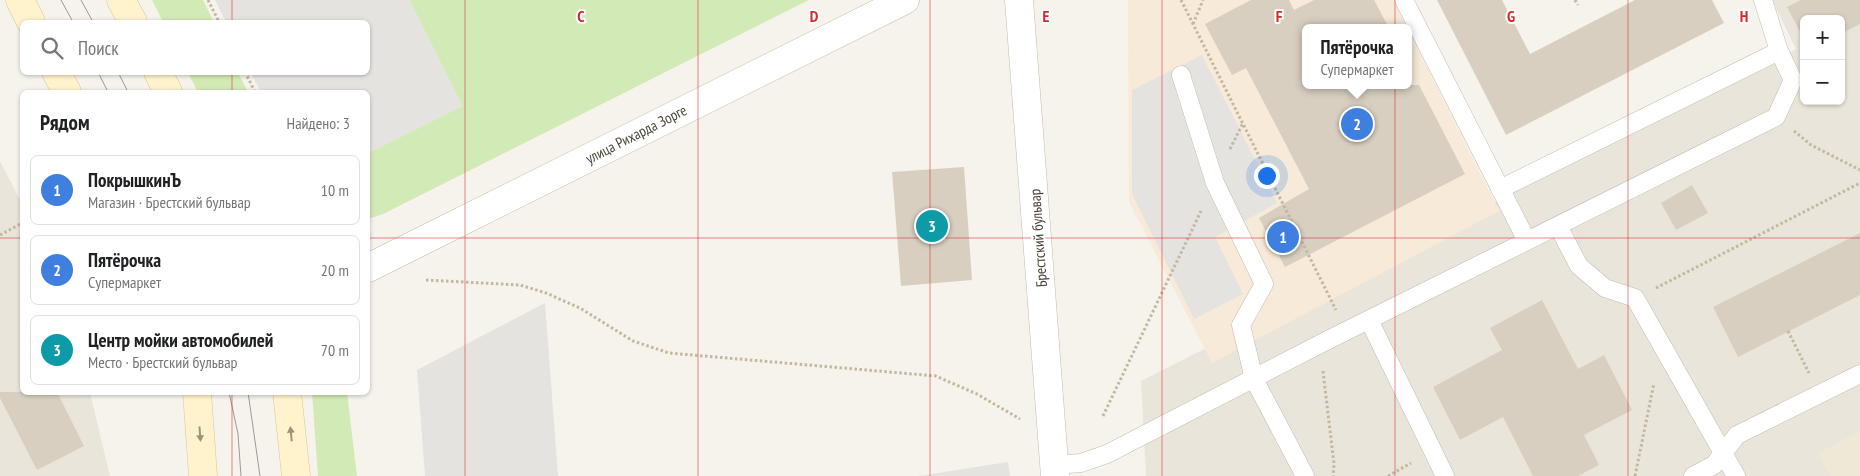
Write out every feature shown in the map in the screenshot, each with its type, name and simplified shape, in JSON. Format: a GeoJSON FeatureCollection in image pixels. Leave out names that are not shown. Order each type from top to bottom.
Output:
{"type":"FeatureCollection","features":[{"type":"Feature","properties":{"kind":"street"},"geometry":{"type":"LineString","coordinates":[[20,0],[30,20]]}},
{"type":"Feature","properties":{"kind":"street"},"geometry":{"type":"LineString","coordinates":[[121,0],[132,20]]}},
{"type":"Feature","properties":{"kind":"street","name":"улица Рихарда Зорге"},"geometry":{"type":"LineString","coordinates":[[370,267],[905,0]]}},
{"type":"Feature","properties":{"kind":"street","name":"Брестский бульвар"},"geometry":{"type":"LineString","coordinates":[[1019,0],[1055,471]]}},
{"type":"Feature","properties":{"kind":"street"},"geometry":{"type":"LineString","coordinates":[[58,75],[65,90]]}},
{"type":"Feature","properties":{"kind":"street"},"geometry":{"type":"LineString","coordinates":[[160,75],[167,90]]}},
{"type":"Feature","properties":{"kind":"street"},"geometry":{"type":"LineString","coordinates":[[197,395],[203,476]]}},
{"type":"Feature","properties":{"kind":"street"},"geometry":{"type":"LineString","coordinates":[[287,395],[296,476]]}},
{"type":"Feature","properties":{"kind":"lane"},"geometry":{"type":"LineString","coordinates":[[1404,0],[1528,241]]}},
{"type":"Feature","properties":{"kind":"lane"},"geometry":{"type":"LineString","coordinates":[[1055,471],[1107,454],[1346,331],[1776,117],[1794,80],[1779,51],[1763,0]]}},
{"type":"Feature","properties":{"kind":"lane"},"geometry":{"type":"LineString","coordinates":[[1500,189],[1779,51]]}},
{"type":"Feature","properties":{"kind":"lane"},"geometry":{"type":"LineString","coordinates":[[1181,75],[1215,183],[1264,284],[1241,325],[1254,379],[1305,476]]}},
{"type":"Feature","properties":{"kind":"lane"},"geometry":{"type":"LineString","coordinates":[[1558,226],[1579,266],[1605,288],[1635,298],[1736,476]]}},
{"type":"Feature","properties":{"kind":"lane"},"geometry":{"type":"LineString","coordinates":[[1369,320],[1444,476]]}},
{"type":"Feature","properties":{"kind":"lane"},"geometry":{"type":"LineString","coordinates":[[1693,476],[1714,465],[1737,435],[1860,374]]}},
{"type":"Feature","properties":{"kind":"path"},"geometry":{"type":"LineString","coordinates":[[208,0],[218,20]]}},
{"type":"Feature","properties":{"kind":"path"},"geometry":{"type":"LineString","coordinates":[[1181,0],[1346,331]]}},
{"type":"Feature","properties":{"kind":"path"},"geometry":{"type":"LineString","coordinates":[[1193,24],[1203,0]]}},
{"type":"Feature","properties":{"kind":"path"},"geometry":{"type":"LineString","coordinates":[[1575,0],[1578,6]]}},
{"type":"Feature","properties":{"kind":"path"},"geometry":{"type":"LineString","coordinates":[[246,75],[254,90]]}},
{"type":"Feature","properties":{"kind":"path"},"geometry":{"type":"LineString","coordinates":[[1776,117],[1810,145],[1860,170]]}},
{"type":"Feature","properties":{"kind":"path"},"geometry":{"type":"LineString","coordinates":[[1635,298],[1860,183]]}},
{"type":"Feature","properties":{"kind":"path"},"geometry":{"type":"LineString","coordinates":[[0,235],[20,224]]}},
{"type":"Feature","properties":{"kind":"path"},"geometry":{"type":"LineString","coordinates":[[1104,416],[1178,261]]}},
{"type":"Feature","properties":{"kind":"path"},"geometry":{"type":"LineString","coordinates":[[426,280],[520,286],[546,293],[580,308],[633,341],[669,353],[936,376],[977,394],[1020,419]]}},
{"type":"Feature","properties":{"kind":"path"},"geometry":{"type":"LineString","coordinates":[[1788,332],[1819,394]]}},
{"type":"Feature","properties":{"kind":"path"},"geometry":{"type":"LineString","coordinates":[[1323,369],[1334,464],[1333,476]]}},
{"type":"Feature","properties":{"kind":"path"},"geometry":{"type":"LineString","coordinates":[[1635,476],[1654,381]]}},
{"type":"Feature","properties":{"kind":"shaded area"},"geometry":{"type":"Polygon","coordinates":[[[215,0],[409,0],[462,106],[370,152],[370,90],[260,90],[252,75],[370,75],[370,20],[225,20],[215,0]]]}},
{"type":"Feature","properties":{"kind":"shaded area"},"geometry":{"type":"Polygon","coordinates":[[[1128,0],[1393,0],[1405,24],[1302,24],[1302,89],[1412,89],[1412,38],[1499,211],[1212,363],[1129,202],[1128,0]]]}},
{"type":"Feature","properties":{"kind":"shaded area"},"geometry":{"type":"Polygon","coordinates":[[[1772,0],[1860,0],[1860,476],[1146,476],[1141,381],[1796,49],[1772,0]]]}},
{"type":"Feature","properties":{"kind":"shaded area"},"geometry":{"type":"Polygon","coordinates":[[[1202,55],[1277,203],[1215,237],[1243,294],[1194,319],[1132,194],[1132,90],[1202,55]]]}},
{"type":"Feature","properties":{"kind":"shaded area"},"geometry":{"type":"Polygon","coordinates":[[[0,161],[20,200],[20,395],[90,395],[110,476],[0,476],[0,161]]]}},
{"type":"Feature","properties":{"kind":"shaded area"},"geometry":{"type":"Polygon","coordinates":[[[545,303],[558,476],[425,476],[417,370],[545,303]]]}},
{"type":"Feature","properties":{"kind":"shaded area"},"geometry":{"type":"Polygon","coordinates":[[[1860,431],[1860,476],[1830,476],[1818,453],[1860,431]]]}},
{"type":"Feature","properties":{"kind":"shaded area"},"geometry":{"type":"Polygon","coordinates":[[[1008,462],[1010,476],[918,476],[1008,462]]]}},
{"type":"Feature","properties":{"kind":"green space"},"geometry":{"type":"Polygon","coordinates":[[[152,0],[203,0],[213,20],[162,20],[152,0]]]}},
{"type":"Feature","properties":{"kind":"green space"},"geometry":{"type":"Polygon","coordinates":[[[409,0],[809,0],[383,214],[370,218],[370,152],[462,106],[409,0]]]}},
{"type":"Feature","properties":{"kind":"green space"},"geometry":{"type":"Polygon","coordinates":[[[189,75],[239,75],[247,90],[197,90],[189,75]]]}},
{"type":"Feature","properties":{"kind":"green space"},"geometry":{"type":"Polygon","coordinates":[[[312,395],[347,395],[357,476],[318,476],[312,395]]]}},
{"type":"Feature","properties":{"kind":"building"},"geometry":{"type":"Polygon","coordinates":[[[1251,0],[1289,0],[1294,10],[1314,0],[1374,0],[1387,24],[1302,24],[1302,89],[1412,89],[1412,85],[1419,85],[1465,174],[1285,267],[1259,218],[1309,189],[1246,68],[1232,75],[1205,24],[1251,0]]]}},
{"type":"Feature","properties":{"kind":"building"},"geometry":{"type":"Polygon","coordinates":[[[1437,0],[1502,0],[1530,54],[1635,0],[1712,0],[1724,23],[1506,135],[1437,0]]]}},
{"type":"Feature","properties":{"kind":"building"},"geometry":{"type":"Polygon","coordinates":[[[1801,0],[1860,0],[1860,24],[1845,32],[1845,15],[1800,15],[1800,31],[1787,7],[1801,0]]]}},
{"type":"Feature","properties":{"kind":"building"},"geometry":{"type":"Polygon","coordinates":[[[964,167],[972,280],[901,286],[892,172],[964,167]]]}},
{"type":"Feature","properties":{"kind":"building"},"geometry":{"type":"Polygon","coordinates":[[[1692,185],[1708,213],[1676,230],[1661,203],[1692,185]]]}},
{"type":"Feature","properties":{"kind":"building"},"geometry":{"type":"Polygon","coordinates":[[[1860,233],[1860,295],[1738,357],[1713,307],[1860,233]]]}},
{"type":"Feature","properties":{"kind":"building"},"geometry":{"type":"Polygon","coordinates":[[[1542,300],[1578,369],[1604,355],[1632,410],[1584,435],[1599,465],[1578,476],[1533,476],[1503,417],[1460,440],[1433,387],[1502,350],[1490,328],[1542,300]]]}},
{"type":"Feature","properties":{"kind":"building"},"geometry":{"type":"Polygon","coordinates":[[[0,392],[20,392],[20,395],[58,395],[84,446],[37,470],[0,398],[0,392]]]}},
{"type":"Feature","properties":{"kind":"tram line"},"geometry":{"type":"LineString","coordinates":[[61,0],[72,20]]}},
{"type":"Feature","properties":{"kind":"tram line"},"geometry":{"type":"LineString","coordinates":[[81,0],[92,20]]}},
{"type":"Feature","properties":{"kind":"tram line"},"geometry":{"type":"LineString","coordinates":[[100,75],[107,90]]}},
{"type":"Feature","properties":{"kind":"tram line"},"geometry":{"type":"LineString","coordinates":[[120,75],[127,90]]}},
{"type":"Feature","properties":{"kind":"tram line"},"geometry":{"type":"LineString","coordinates":[[230,395],[238,434],[241,476]]}},
{"type":"Feature","properties":{"kind":"tram line"},"geometry":{"type":"LineString","coordinates":[[248,395],[260,476]]}},
{"type":"Feature","properties":{"kind":"place","name":"Пятёрочка"},"geometry":{"type":"Point","coordinates":[1357,124]}},
{"type":"Feature","properties":{"kind":"place","name":"Центр мойки автомобилей"},"geometry":{"type":"Point","coordinates":[932,226]}},
{"type":"Feature","properties":{"kind":"place","name":"ПокрышкинЪ"},"geometry":{"type":"Point","coordinates":[1283,237]}}]}
